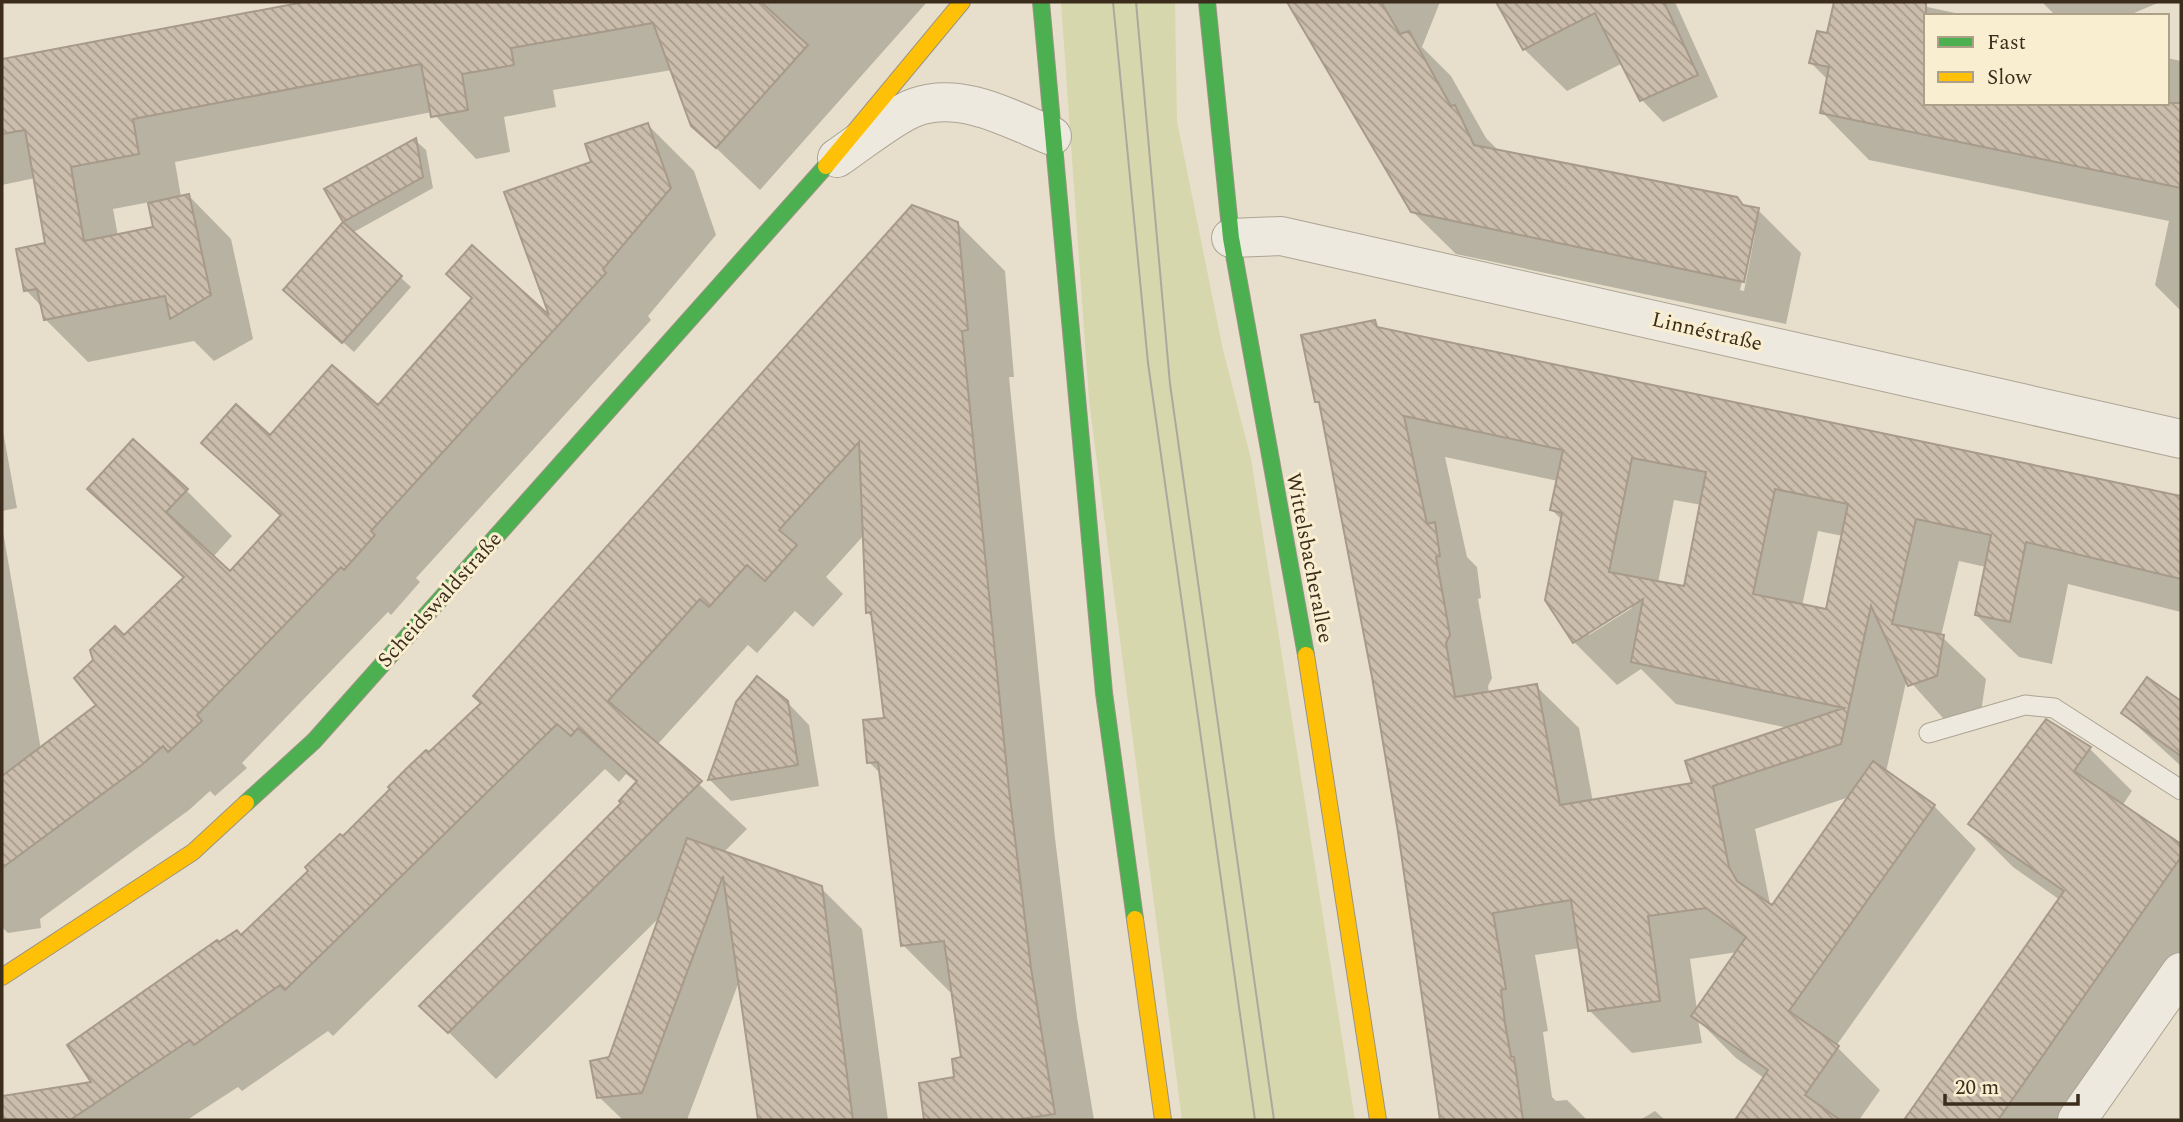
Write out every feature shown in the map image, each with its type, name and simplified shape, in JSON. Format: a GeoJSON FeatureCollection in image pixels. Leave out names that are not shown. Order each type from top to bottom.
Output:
{"type":"FeatureCollection","features":[{"type":"Feature","properties":{"kind":"main road","name":"Scheidswaldstraße"},"geometry":{"type":"LineString","coordinates":[[2,977],[193,852],[314,741],[827,164],[962,2]]}},
{"type":"Feature","properties":{"kind":"main road"},"geometry":{"type":"LineString","coordinates":[[1041,2],[1104,693],[1163,1120]]}},
{"type":"Feature","properties":{"kind":"main road","name":"Wittelsbacherallee"},"geometry":{"type":"LineString","coordinates":[[1207,2],[1231,238],[1324,748],[1378,1120]]}},
{"type":"Feature","properties":{"kind":"street","name":"Scheidswaldstraße"},"geometry":{"type":"LineString","coordinates":[[827,164],[915,107],[948,102],[985,108],[1052,136]]}},
{"type":"Feature","properties":{"kind":"street","name":"Linnéstraße"},"geometry":{"type":"LineString","coordinates":[[1231,238],[1281,236],[2181,439]]}},
{"type":"Feature","properties":{"kind":"street"},"geometry":{"type":"LineString","coordinates":[[2077,1120],[2181,972]]}},
{"type":"Feature","properties":{"kind":"lane"},"geometry":{"type":"LineString","coordinates":[[1929,733],[2025,705],[2054,708],[2181,790]]}},
{"type":"Feature","properties":{"kind":"green space"},"geometry":{"type":"Polygon","coordinates":[[[1061,2],[1175,2],[1177,121],[1223,350],[1251,459],[1355,1120],[1182,1120],[1089,400],[1061,2]]]}},
{"type":"Feature","properties":{"kind":"building"},"geometry":{"type":"Polygon","coordinates":[[[304,2],[761,2],[808,45],[716,148],[691,126],[653,23],[511,48],[514,65],[462,74],[468,110],[431,117],[421,64],[133,119],[139,154],[71,167],[84,241],[153,227],[148,203],[189,194],[211,295],[170,319],[165,296],[44,320],[37,289],[24,291],[16,249],[45,243],[25,130],[2,134],[2,59],[304,2]]]}},
{"type":"Feature","properties":{"kind":"building"},"geometry":{"type":"Polygon","coordinates":[[[1287,2],[1381,2],[1400,34],[1409,31],[1451,106],[1455,105],[1474,145],[1737,197],[1743,205],[1759,208],[1744,282],[1411,212],[1287,2]]]}},
{"type":"Feature","properties":{"kind":"building"},"geometry":{"type":"Polygon","coordinates":[[[1496,2],[1664,2],[1698,75],[1640,101],[1595,13],[1523,50],[1496,2]]]}},
{"type":"Feature","properties":{"kind":"building"},"geometry":{"type":"Polygon","coordinates":[[[1834,2],[1926,2],[1924,105],[2181,103],[2181,188],[1820,113],[1829,67],[1809,63],[1817,31],[1827,33],[1834,2]]]}},
{"type":"Feature","properties":{"kind":"building"},"geometry":{"type":"Polygon","coordinates":[[[648,123],[671,188],[603,269],[606,273],[371,531],[375,535],[344,570],[341,567],[197,715],[202,721],[168,752],[163,746],[143,764],[2,868],[2,776],[96,705],[74,678],[93,660],[90,650],[115,626],[124,635],[184,577],[87,489],[133,439],[188,489],[166,512],[230,571],[281,515],[201,443],[236,404],[270,435],[332,365],[378,405],[472,298],[446,274],[472,245],[549,315],[504,192],[591,162],[585,144],[648,123]]]}},
{"type":"Feature","properties":{"kind":"building"},"geometry":{"type":"Polygon","coordinates":[[[416,138],[423,177],[343,222],[324,189],[416,138]]]}},
{"type":"Feature","properties":{"kind":"building"},"geometry":{"type":"Polygon","coordinates":[[[912,205],[958,222],[968,330],[962,331],[1009,790],[1031,968],[1055,1114],[1014,1120],[924,1120],[919,1083],[954,1077],[952,1059],[961,1057],[944,941],[901,946],[878,762],[867,763],[863,720],[884,718],[871,612],[866,613],[859,442],[779,530],[797,545],[765,581],[747,565],[709,607],[700,599],[608,701],[702,781],[448,1033],[419,1006],[621,803],[619,801],[637,781],[578,728],[571,736],[557,724],[285,990],[280,985],[194,1045],[190,1040],[70,1120],[2,1120],[2,1096],[91,1082],[67,1045],[217,940],[219,942],[237,930],[241,935],[308,871],[305,867],[340,834],[343,836],[390,789],[388,787],[408,767],[426,750],[429,752],[481,703],[473,696],[912,205]]]}},
{"type":"Feature","properties":{"kind":"building"},"geometry":{"type":"Polygon","coordinates":[[[343,222],[402,276],[342,343],[283,290],[343,222]]]}},
{"type":"Feature","properties":{"kind":"building"},"geometry":{"type":"Polygon","coordinates":[[[1375,320],[1377,327],[2181,496],[2181,579],[2026,542],[2010,622],[1975,615],[1991,535],[1916,519],[1892,624],[1944,635],[1937,676],[1908,686],[1871,606],[1841,744],[1713,786],[1729,867],[1737,881],[1772,905],[1873,761],[1935,805],[1789,1011],[1839,1046],[1805,1095],[1840,1120],[1735,1120],[1768,1070],[1691,1016],[1746,937],[1706,908],[1648,916],[1660,1001],[1588,1011],[1571,900],[1493,913],[1506,989],[1501,990],[1505,1023],[1511,1057],[1514,1057],[1523,1120],[1440,1120],[1398,832],[1372,677],[1319,402],[1315,402],[1301,335],[1375,320]],[[1404,416],[1427,524],[1435,522],[1440,556],[1436,557],[1450,635],[1446,643],[1455,697],[1537,684],[1560,805],[1692,783],[1685,761],[1844,708],[1631,662],[1643,599],[1573,643],[1545,600],[1562,513],[1550,510],[1563,450],[1404,416]],[[1632,458],[1609,572],[1684,586],[1706,472],[1632,458]],[[1775,489],[1753,594],[1826,609],[1848,504],[1775,489]]]}},
{"type":"Feature","properties":{"kind":"building"},"geometry":{"type":"Polygon","coordinates":[[[757,676],[788,701],[798,765],[708,780],[736,702],[757,676]]]}},
{"type":"Feature","properties":{"kind":"building"},"geometry":{"type":"Polygon","coordinates":[[[2147,677],[2181,701],[2181,756],[2121,713],[2147,677]]]}},
{"type":"Feature","properties":{"kind":"building"},"geometry":{"type":"Polygon","coordinates":[[[2046,719],[2091,747],[2074,771],[2181,844],[2181,857],[1998,1120],[1904,1120],[2064,891],[1968,824],[2046,719]]]}},
{"type":"Feature","properties":{"kind":"building"},"geometry":{"type":"Polygon","coordinates":[[[687,838],[822,886],[853,1120],[758,1120],[723,876],[642,1093],[597,1098],[590,1061],[609,1057],[687,838]]]}},
{"type":"Feature","properties":{"kind":"tram line"},"geometry":{"type":"LineString","coordinates":[[1113,2],[1148,363],[1255,1120]]}},
{"type":"Feature","properties":{"kind":"tram line"},"geometry":{"type":"LineString","coordinates":[[1136,2],[1170,384],[1274,1120]]}},
{"type":"Feature","properties":{"kind":"traffic: fast"},"geometry":{"type":"LineString","coordinates":[[1041,2],[1104,693],[1135,919]]}},
{"type":"Feature","properties":{"kind":"traffic: fast"},"geometry":{"type":"LineString","coordinates":[[1207,2],[1231,238],[1306,655]]}},
{"type":"Feature","properties":{"kind":"traffic: fast"},"geometry":{"type":"LineString","coordinates":[[246,803],[314,741],[826,166]]}},
{"type":"Feature","properties":{"kind":"traffic: slow"},"geometry":{"type":"LineString","coordinates":[[826,166],[962,2]]}},
{"type":"Feature","properties":{"kind":"traffic: slow"},"geometry":{"type":"LineString","coordinates":[[1306,655],[1378,1120]]}},
{"type":"Feature","properties":{"kind":"traffic: slow"},"geometry":{"type":"LineString","coordinates":[[2,977],[193,852],[246,803]]}},
{"type":"Feature","properties":{"kind":"traffic: slow"},"geometry":{"type":"LineString","coordinates":[[1135,919],[1163,1120]]}}]}
